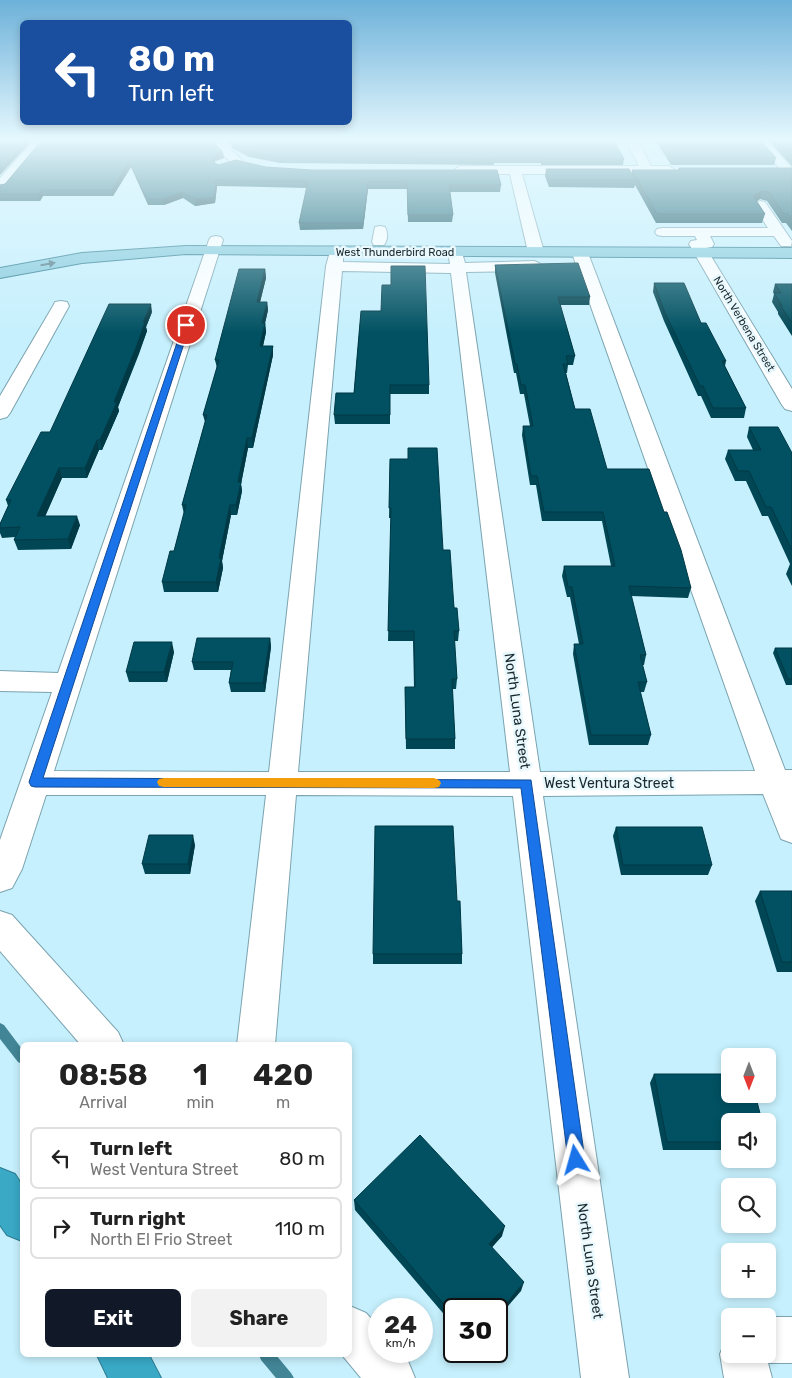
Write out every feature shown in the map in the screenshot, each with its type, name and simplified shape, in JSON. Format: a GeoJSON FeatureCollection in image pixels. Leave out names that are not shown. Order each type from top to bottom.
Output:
{"type":"FeatureCollection","features":[{"type":"Feature","properties":{"kind":"highway"},"geometry":{"type":"LineString","coordinates":[[0,1189],[20,1217]]}},
{"type":"Feature","properties":{"kind":"highway"},"geometry":{"type":"LineString","coordinates":[[121,1357],[137,1378]]}},
{"type":"Feature","properties":{"kind":"main road","name":"West Thunderbird Road"},"geometry":{"type":"LineString","coordinates":[[0,274],[45,264],[109,255],[214,245],[379,236],[535,248],[701,243],[787,244]]}},
{"type":"Feature","properties":{"kind":"main road","name":"West Thunderbird Road"},"geometry":{"type":"LineString","coordinates":[[47,249],[119,242],[214,245],[462,272],[535,248],[582,259],[701,243]]}},
{"type":"Feature","properties":{"kind":"street"},"geometry":{"type":"LineString","coordinates":[[524,205],[535,248]]}},
{"type":"Feature","properties":{"kind":"street"},"geometry":{"type":"LineString","coordinates":[[760,205],[787,244]]}},
{"type":"Feature","properties":{"kind":"street"},"geometry":{"type":"LineString","coordinates":[[662,232],[701,243],[787,244]]}},
{"type":"Feature","properties":{"kind":"street","name":"North Verbena Street"},"geometry":{"type":"LineString","coordinates":[[701,243],[792,405]]}},
{"type":"Feature","properties":{"kind":"street"},"geometry":{"type":"LineString","coordinates":[[0,878],[11,856],[214,245]]}},
{"type":"Feature","properties":{"kind":"street"},"geometry":{"type":"LineString","coordinates":[[256,1042],[335,259],[363,266],[462,272],[582,259],[783,782],[792,830]]}},
{"type":"Feature","properties":{"kind":"street","name":"North Luna Street"},"geometry":{"type":"LineString","coordinates":[[462,272],[605,1378]]}},
{"type":"Feature","properties":{"kind":"street"},"geometry":{"type":"LineString","coordinates":[[0,413],[61,306]]}},
{"type":"Feature","properties":{"kind":"street"},"geometry":{"type":"LineString","coordinates":[[0,681],[68,683]]}},
{"type":"Feature","properties":{"kind":"street","name":"West Ventura Street"},"geometry":{"type":"LineString","coordinates":[[35,782],[527,784],[783,782]]}},
{"type":"Feature","properties":{"kind":"street"},"geometry":{"type":"LineString","coordinates":[[0,926],[102,1042]]}},
{"type":"Feature","properties":{"kind":"street"},"geometry":{"type":"LineString","coordinates":[[352,1331],[391,1378]]}},
{"type":"Feature","properties":{"kind":"street"},"geometry":{"type":"LineString","coordinates":[[776,1340],[792,1340]]}},
{"type":"Feature","properties":{"kind":"street"},"geometry":{"type":"LineString","coordinates":[[745,1363],[748,1378]]}},
{"type":"Feature","properties":{"kind":"building"},"geometry":{"type":"Polygon","coordinates":[[[303,205],[365,205],[363,223],[299,223],[303,205]]]}},
{"type":"Feature","properties":{"kind":"building"},"geometry":{"type":"Polygon","coordinates":[[[408,205],[452,205],[453,215],[408,215],[408,205]]]}},
{"type":"Feature","properties":{"kind":"building"},"geometry":{"type":"Polygon","coordinates":[[[652,205],[759,205],[765,214],[657,214],[652,205]]]}},
{"type":"Feature","properties":{"kind":"building"},"geometry":{"type":"Polygon","coordinates":[[[778,205],[792,205],[792,219],[788,214],[784,214],[778,205]]]}},
{"type":"Feature","properties":{"kind":"building"},"geometry":{"type":"Polygon","coordinates":[[[578,263],[590,297],[558,297],[575,356],[566,356],[568,364],[563,364],[575,409],[590,409],[607,469],[649,469],[664,512],[667,512],[681,550],[691,588],[629,586],[646,655],[640,655],[647,682],[638,682],[651,735],[591,735],[574,644],[583,644],[572,587],[568,587],[564,566],[615,566],[603,512],[544,512],[537,476],[531,476],[523,426],[533,426],[525,385],[521,385],[517,364],[515,364],[495,265],[578,263]]]}},
{"type":"Feature","properties":{"kind":"building"},"geometry":{"type":"Polygon","coordinates":[[[391,266],[425,266],[429,385],[390,385],[390,415],[334,415],[336,393],[354,393],[361,311],[381,311],[382,285],[391,285],[391,266]]]}},
{"type":"Feature","properties":{"kind":"building"},"geometry":{"type":"Polygon","coordinates":[[[239,269],[265,269],[257,302],[267,302],[262,323],[265,323],[260,346],[273,346],[252,438],[247,438],[238,482],[241,482],[236,505],[230,505],[216,582],[162,582],[170,551],[174,551],[186,505],[182,505],[207,415],[203,415],[219,360],[215,360],[239,269]]]}},
{"type":"Feature","properties":{"kind":"building"},"geometry":{"type":"Polygon","coordinates":[[[654,283],[684,283],[701,323],[706,323],[726,361],[722,361],[746,408],[713,408],[703,386],[700,386],[665,313],[654,283]]]}},
{"type":"Feature","properties":{"kind":"building"},"geometry":{"type":"Polygon","coordinates":[[[775,284],[792,284],[792,323],[774,293],[781,293],[775,284]]]}},
{"type":"Feature","properties":{"kind":"building"},"geometry":{"type":"Polygon","coordinates":[[[109,304],[151,304],[114,402],[117,402],[85,468],[59,468],[37,516],[77,516],[68,539],[14,540],[20,527],[0,528],[11,500],[6,500],[41,432],[50,432],[109,304]]]}},
{"type":"Feature","properties":{"kind":"building"},"geometry":{"type":"Polygon","coordinates":[[[749,427],[778,427],[792,453],[792,550],[771,507],[766,507],[749,471],[738,471],[728,450],[761,450],[749,427]]]}},
{"type":"Feature","properties":{"kind":"building"},"geometry":{"type":"Polygon","coordinates":[[[408,448],[437,448],[443,550],[450,550],[454,608],[457,608],[459,631],[454,631],[457,679],[452,679],[455,739],[406,739],[405,687],[415,687],[414,631],[388,631],[391,508],[389,508],[390,459],[408,459],[408,448]]]}},
{"type":"Feature","properties":{"kind":"building"},"geometry":{"type":"Polygon","coordinates":[[[197,638],[270,638],[263,683],[229,683],[233,662],[192,662],[197,638]]]}},
{"type":"Feature","properties":{"kind":"building"},"geometry":{"type":"Polygon","coordinates":[[[134,642],[172,642],[164,672],[126,672],[134,642]]]}},
{"type":"Feature","properties":{"kind":"building"},"geometry":{"type":"Polygon","coordinates":[[[775,648],[792,648],[792,679],[788,679],[775,648]]]}},
{"type":"Feature","properties":{"kind":"building"},"geometry":{"type":"Polygon","coordinates":[[[375,826],[453,826],[457,901],[460,901],[462,954],[373,954],[375,826]]]}},
{"type":"Feature","properties":{"kind":"building"},"geometry":{"type":"Polygon","coordinates":[[[616,827],[702,827],[712,865],[623,865],[616,827]]]}},
{"type":"Feature","properties":{"kind":"building"},"geometry":{"type":"Polygon","coordinates":[[[149,835],[193,835],[188,864],[142,864],[149,835]]]}},
{"type":"Feature","properties":{"kind":"building"},"geometry":{"type":"Polygon","coordinates":[[[760,891],[792,891],[792,962],[782,962],[760,891]]]}},
{"type":"Feature","properties":{"kind":"building"},"geometry":{"type":"Polygon","coordinates":[[[654,1074],[721,1074],[721,1103],[757,1103],[760,1113],[721,1113],[721,1142],[667,1142],[654,1074]]]}},
{"type":"Feature","properties":{"kind":"building"},"geometry":{"type":"Polygon","coordinates":[[[420,1135],[505,1226],[489,1244],[524,1282],[508,1301],[508,1298],[443,1298],[443,1303],[354,1200],[420,1135]]]}},
{"type":"Feature","properties":{"kind":"waterway"},"geometry":{"type":"LineString","coordinates":[[0,1029],[20,1055]]}},
{"type":"Feature","properties":{"kind":"waterway"},"geometry":{"type":"LineString","coordinates":[[268,1357],[286,1378]]}},
{"type":"Feature","properties":{"kind":"slow traffic"},"geometry":{"type":"LineString","coordinates":[[164,782],[434,783]]}},
{"type":"Feature","properties":{"kind":"route"},"geometry":{"type":"LineString","coordinates":[[186,325],[35,782],[527,784],[576,1160]]}}]}
